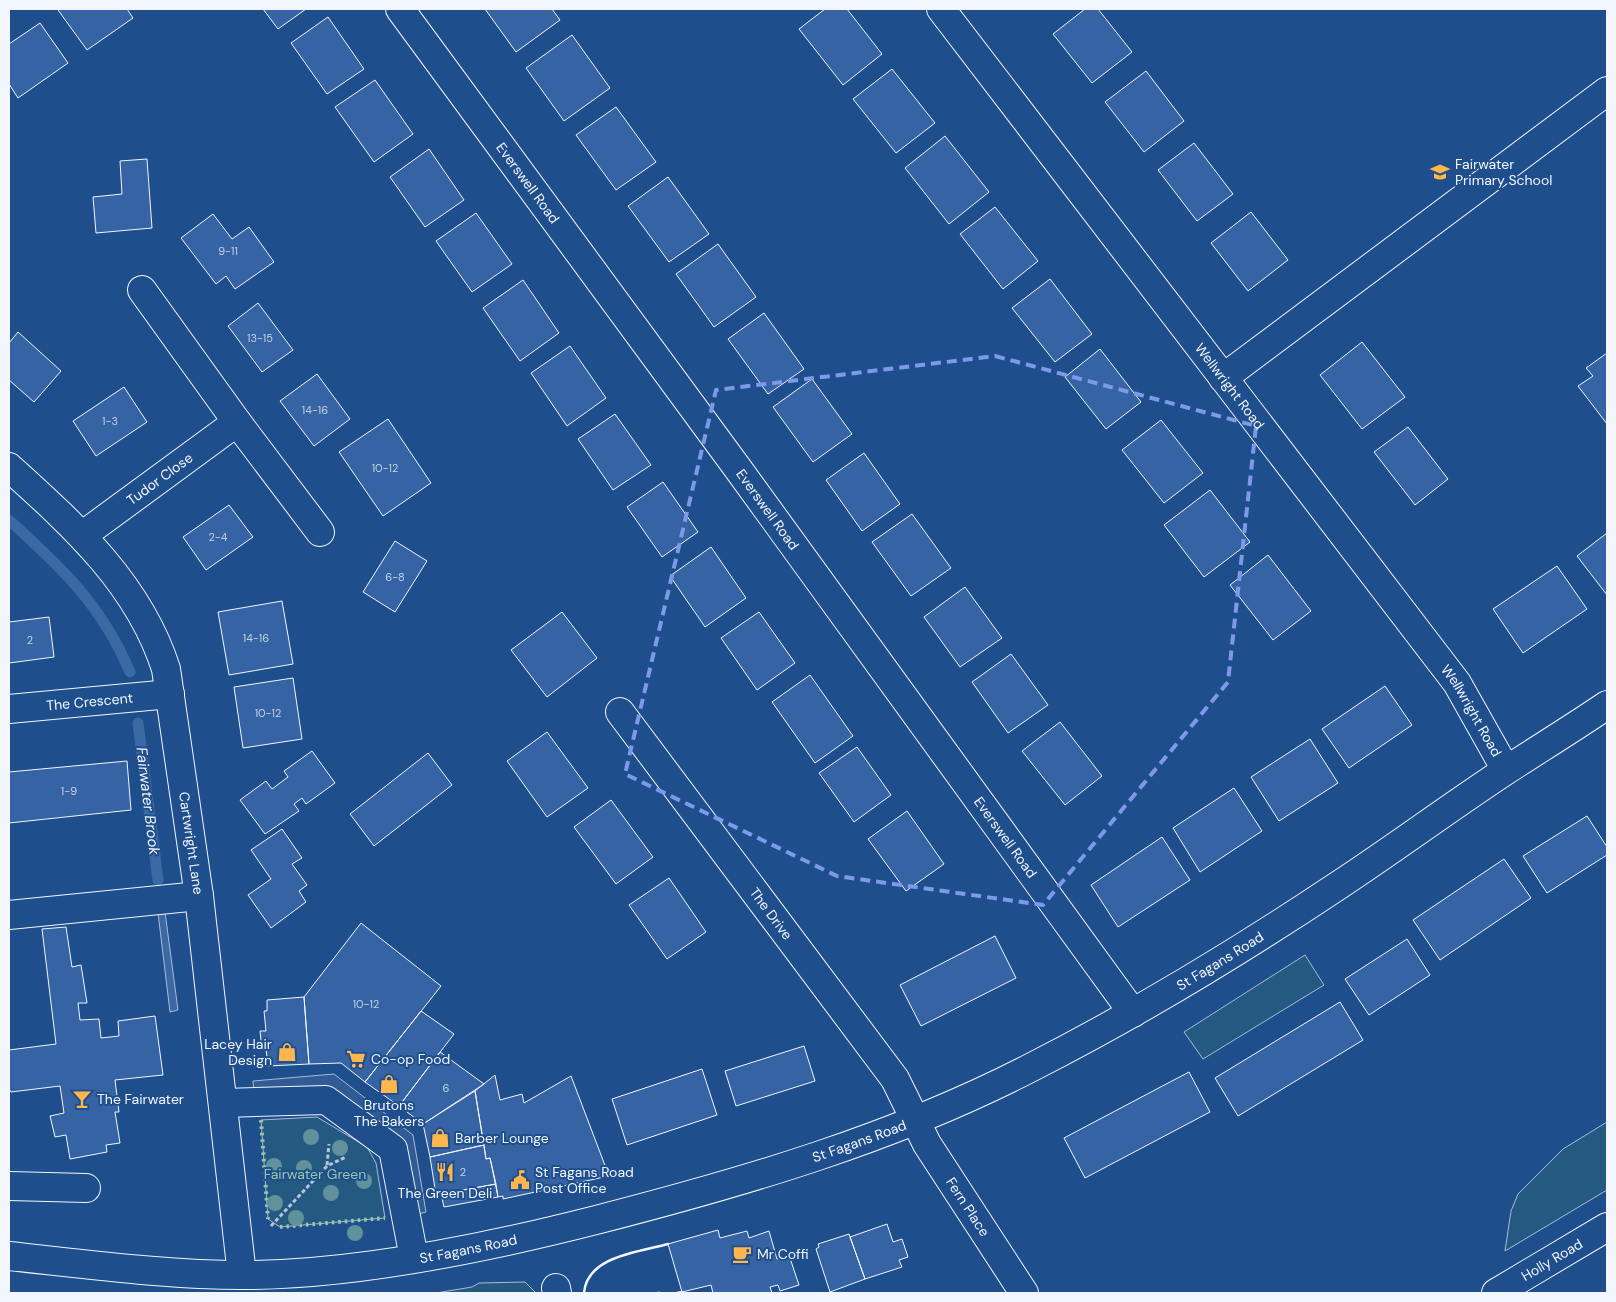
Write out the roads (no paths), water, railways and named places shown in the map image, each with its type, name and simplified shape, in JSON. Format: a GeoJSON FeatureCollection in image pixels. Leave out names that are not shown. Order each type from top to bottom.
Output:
{"type":"FeatureCollection","features":[{"type":"Feature","properties":{"kind":"street","name":"Everswell Road"},"geometry":{"type":"LineString","coordinates":[[400,9],[736,466],[1133,1013]]}},
{"type":"Feature","properties":{"kind":"street","name":"Wellwright Road"},"geometry":{"type":"LineString","coordinates":[[941,9],[1456,683],[1506,770]]}},
{"type":"Feature","properties":{"kind":"street"},"geometry":{"type":"LineString","coordinates":[[1223,378],[1607,91]]}},
{"type":"Feature","properties":{"kind":"street"},"geometry":{"type":"LineString","coordinates":[[142,290],[237,422],[320,532]]}},
{"type":"Feature","properties":{"kind":"street","name":"Tudor Close"},"geometry":{"type":"LineString","coordinates":[[83,535],[237,422]]}},
{"type":"Feature","properties":{"kind":"street","name":"Cartwright Lane"},"geometry":{"type":"LineString","coordinates":[[9,467],[83,535],[116,575],[142,612],[158,644],[166,669],[199,896],[224,1103],[242,1275]]}},
{"type":"Feature","properties":{"kind":"street","name":"The Crescent"},"geometry":{"type":"LineString","coordinates":[[9,709],[170,694]]}},
{"type":"Feature","properties":{"kind":"street","name":"St Fagans Road"},"geometry":{"type":"LineString","coordinates":[[9,1256],[190,1283],[242,1275],[346,1268],[414,1258],[547,1233],[754,1177],[916,1120],[1028,1069],[1133,1013],[1203,972],[1330,890],[1506,770],[1607,705]]}},
{"type":"Feature","properties":{"kind":"street","name":"The Drive"},"geometry":{"type":"LineString","coordinates":[[620,712],[895,1079],[916,1120]]}},
{"type":"Feature","properties":{"kind":"street"},"geometry":{"type":"LineString","coordinates":[[9,915],[199,896]]}},
{"type":"Feature","properties":{"kind":"street"},"geometry":{"type":"LineString","coordinates":[[224,1103],[326,1100],[394,1149],[414,1258]]}},
{"type":"Feature","properties":{"kind":"street","name":"Fern Place"},"geometry":{"type":"LineString","coordinates":[[916,1120],[927,1144],[1024,1293]]}},
{"type":"Feature","properties":{"kind":"street"},"geometry":{"type":"LineString","coordinates":[[9,1186],[86,1188]]}},
{"type":"Feature","properties":{"kind":"street","name":"Holly Road"},"geometry":{"type":"LineString","coordinates":[[1496,1293],[1607,1227]]}},
{"type":"Feature","properties":{"kind":"waterway","name":"Fairwater Brook"},"geometry":{"type":"LineString","coordinates":[[9,520],[46,554],[78,588],[106,626],[130,672]]}},
{"type":"Feature","properties":{"kind":"waterway","name":"Fairwater Brook"},"geometry":{"type":"LineString","coordinates":[[138,723],[158,880]]}},
{"type":"Feature","properties":{"kind":"place","name":"Fairwater Primary School"},"geometry":{"type":"Point","coordinates":[1440,172]}},
{"type":"Feature","properties":{"kind":"place","name":"Lacey Hair Design"},"geometry":{"type":"Point","coordinates":[287,1052]}},
{"type":"Feature","properties":{"kind":"place","name":"Co-op Food"},"geometry":{"type":"Point","coordinates":[356,1059]}},
{"type":"Feature","properties":{"kind":"place","name":"Brutons The Bakers"},"geometry":{"type":"Point","coordinates":[389,1084]}},
{"type":"Feature","properties":{"kind":"place","name":"The Fairwater"},"geometry":{"type":"Point","coordinates":[82,1099]}},
{"type":"Feature","properties":{"kind":"place","name":"Barber Lounge"},"geometry":{"type":"Point","coordinates":[440,1138]}},
{"type":"Feature","properties":{"kind":"place","name":"The Green Deli"},"geometry":{"type":"Point","coordinates":[445,1172]}},
{"type":"Feature","properties":{"kind":"place","name":"St Fagans Road Post Office"},"geometry":{"type":"Point","coordinates":[520,1180]}},
{"type":"Feature","properties":{"kind":"place","name":"Mr Coffi"},"geometry":{"type":"Point","coordinates":[742,1254]}},
{"type":"Feature","properties":{"kind":"park label","name":"Fairwater Green"},"geometry":{"type":"Point","coordinates":[315,1174]}}]}
